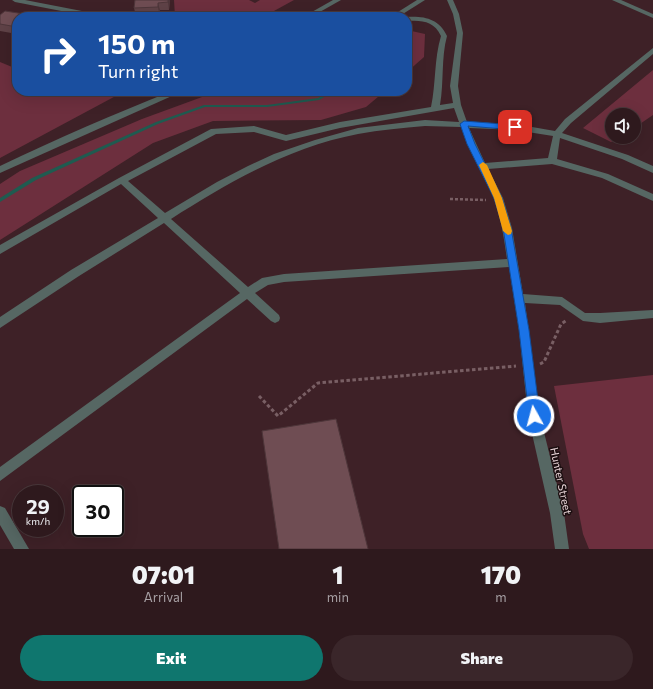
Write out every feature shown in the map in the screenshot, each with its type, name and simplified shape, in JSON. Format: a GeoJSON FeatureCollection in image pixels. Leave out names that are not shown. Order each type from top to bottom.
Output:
{"type":"FeatureCollection","features":[{"type":"Feature","properties":{"kind":"street"},"geometry":{"type":"LineString","coordinates":[[15,0],[77,12]]}},
{"type":"Feature","properties":{"kind":"street"},"geometry":{"type":"LineString","coordinates":[[315,12],[338,0]]}},
{"type":"Feature","properties":{"kind":"street"},"geometry":{"type":"LineString","coordinates":[[402,12],[422,0]]}},
{"type":"Feature","properties":{"kind":"street","name":"Hunter Street"},"geometry":{"type":"LineString","coordinates":[[450,0],[456,14],[460,33],[454,86],[457,105],[471,144],[498,198],[507,228],[534,416],[556,513],[562,549]]}},
{"type":"Feature","properties":{"kind":"street"},"geometry":{"type":"LineString","coordinates":[[615,0],[653,16]]}},
{"type":"Feature","properties":{"kind":"street"},"geometry":{"type":"LineString","coordinates":[[412,19],[431,21],[441,29],[444,36],[441,47],[439,88],[435,110]]}},
{"type":"Feature","properties":{"kind":"street"},"geometry":{"type":"LineString","coordinates":[[552,161],[557,134],[568,121],[653,50]]}},
{"type":"Feature","properties":{"kind":"street"},"geometry":{"type":"LineString","coordinates":[[0,170],[120,115],[167,96]]}},
{"type":"Feature","properties":{"kind":"street"},"geometry":{"type":"LineString","coordinates":[[0,250],[122,180],[214,131],[254,129],[286,138],[340,125],[435,110],[457,105]]}},
{"type":"Feature","properties":{"kind":"street"},"geometry":{"type":"LineString","coordinates":[[0,323],[75,273],[220,184],[251,168],[318,142],[358,131],[425,123],[515,127],[557,134],[625,157],[653,170]]}},
{"type":"Feature","properties":{"kind":"street"},"geometry":{"type":"LineString","coordinates":[[483,166],[552,161],[605,176],[653,198]]}},
{"type":"Feature","properties":{"kind":"street"},"geometry":{"type":"LineString","coordinates":[[122,180],[275,318]]}},
{"type":"Feature","properties":{"kind":"street"},"geometry":{"type":"LineString","coordinates":[[0,476],[247,293],[266,281],[284,278],[513,263]]}},
{"type":"Feature","properties":{"kind":"street"},"geometry":{"type":"LineString","coordinates":[[518,298],[562,301],[583,317],[600,318],[653,314]]}},
{"type":"Feature","properties":{"kind":"street"},"geometry":{"type":"LineString","coordinates":[[0,512],[22,549]]}},
{"type":"Feature","properties":{"kind":"path"},"geometry":{"type":"LineString","coordinates":[[259,396],[278,416],[318,383],[528,366],[544,362],[561,324],[565,320],[583,317]]}},
{"type":"Feature","properties":{"kind":"shaded area"},"geometry":{"type":"Polygon","coordinates":[[[174,0],[249,0],[255,3],[260,0],[294,0],[272,12],[175,12],[174,0]]]}},
{"type":"Feature","properties":{"kind":"shaded area"},"geometry":{"type":"Polygon","coordinates":[[[412,31],[425,34],[424,57],[412,68],[412,31]]]}},
{"type":"Feature","properties":{"kind":"shaded area"},"geometry":{"type":"Polygon","coordinates":[[[0,62],[12,67],[12,96],[116,96],[0,158],[0,62]]]}},
{"type":"Feature","properties":{"kind":"shaded area"},"geometry":{"type":"Polygon","coordinates":[[[653,70],[653,115],[641,123],[641,108],[607,108],[653,70]]]}},
{"type":"Feature","properties":{"kind":"shaded area"},"geometry":{"type":"Polygon","coordinates":[[[205,96],[379,96],[366,107],[321,120],[213,121],[153,143],[0,240],[0,184],[20,171],[142,119],[205,96]]]}},
{"type":"Feature","properties":{"kind":"shaded area"},"geometry":{"type":"Polygon","coordinates":[[[605,110],[605,139],[583,128],[605,110]]]}},
{"type":"Feature","properties":{"kind":"shaded area"},"geometry":{"type":"Polygon","coordinates":[[[653,375],[653,549],[589,549],[583,534],[554,386],[653,375]]]}},
{"type":"Feature","properties":{"kind":"building"},"geometry":{"type":"Polygon","coordinates":[[[135,0],[168,0],[168,2],[158,3],[158,7],[134,8],[135,0]]]}},
{"type":"Feature","properties":{"kind":"building"},"geometry":{"type":"Polygon","coordinates":[[[5,11],[12,12],[12,26],[0,24],[0,15],[5,11]]]}},
{"type":"Feature","properties":{"kind":"building"},"geometry":{"type":"Polygon","coordinates":[[[336,419],[368,549],[279,549],[262,431],[336,419]]]}},
{"type":"Feature","properties":{"kind":"waterway"},"geometry":{"type":"LineString","coordinates":[[0,200],[34,179],[157,123],[205,106],[267,106],[319,99],[324,96]]}},
{"type":"Feature","properties":{"kind":"slow traffic"},"geometry":{"type":"LineString","coordinates":[[483,165],[498,198],[508,231]]}},
{"type":"Feature","properties":{"kind":"route"},"geometry":{"type":"LineString","coordinates":[[515,127],[464,124],[471,144],[498,198],[507,228],[524,330],[534,416]]}}]}
